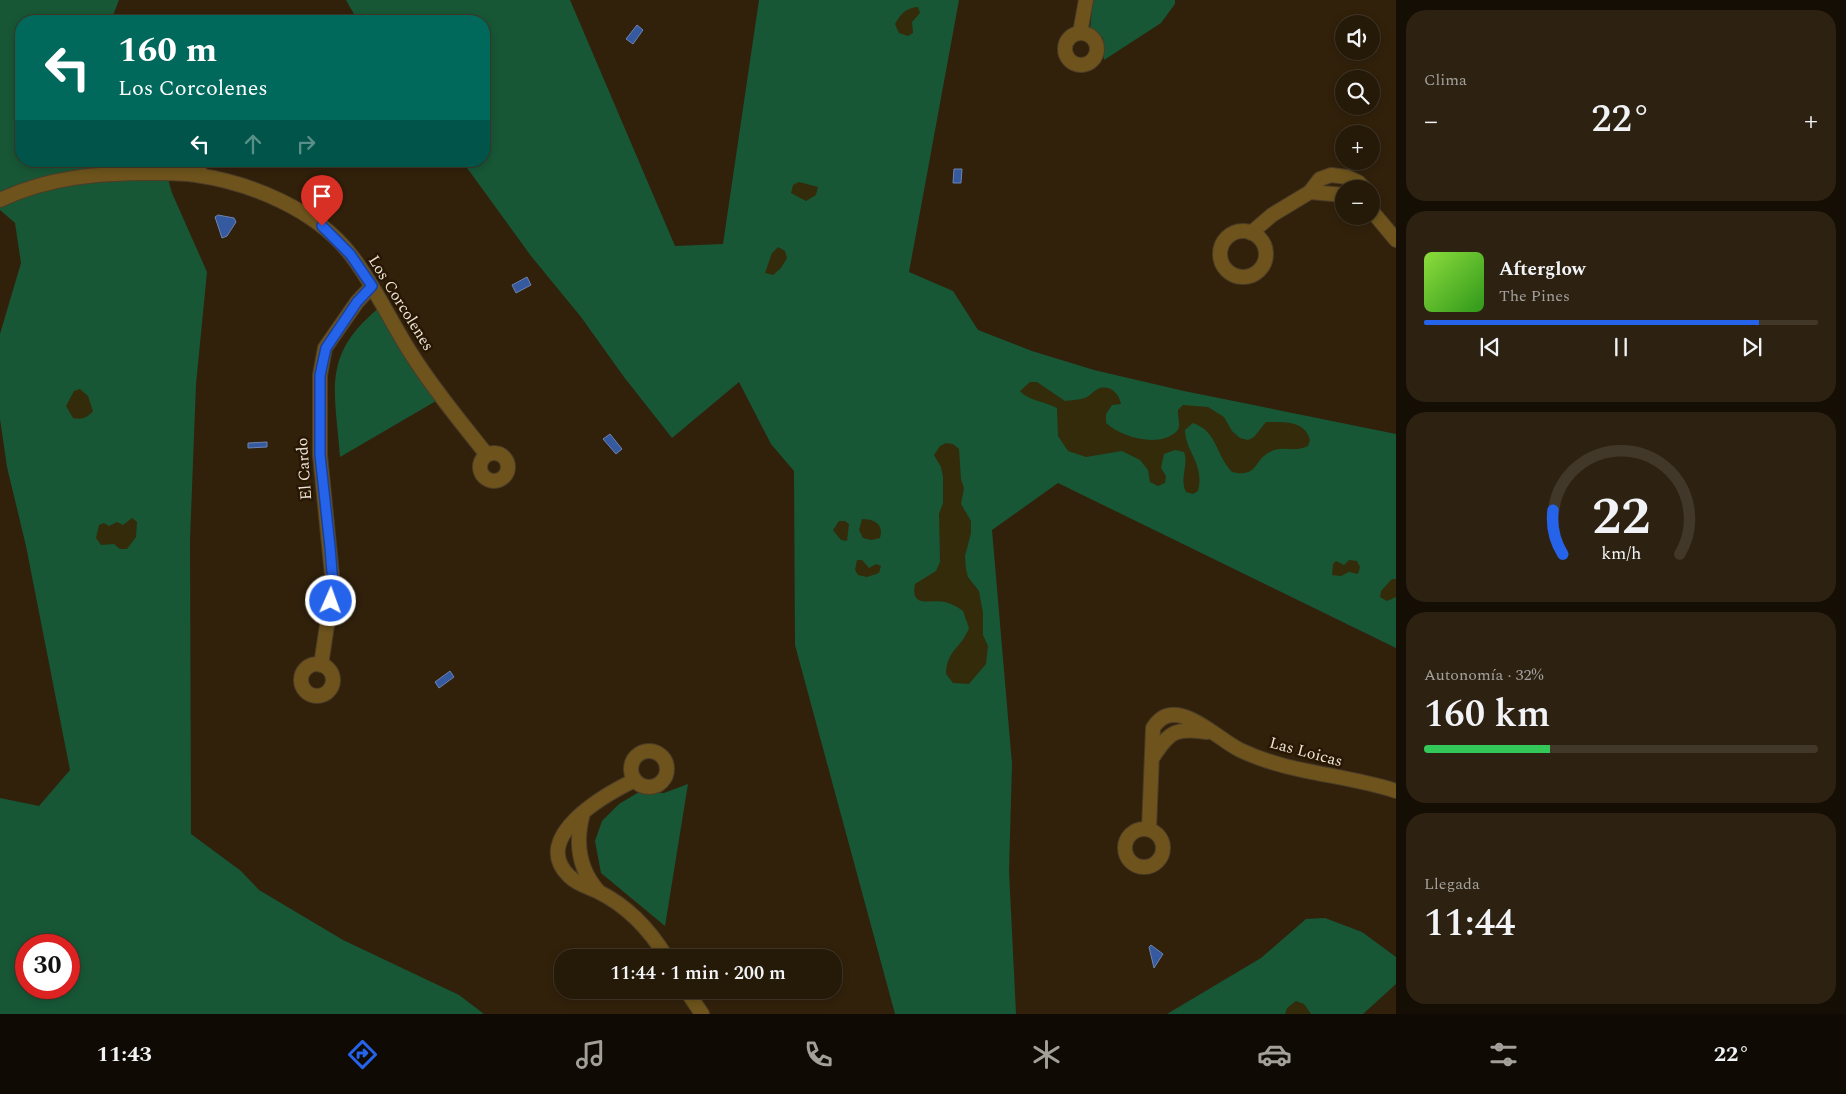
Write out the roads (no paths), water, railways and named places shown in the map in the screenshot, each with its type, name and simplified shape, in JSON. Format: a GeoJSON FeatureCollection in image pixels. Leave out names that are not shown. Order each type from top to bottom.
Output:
{"type":"FeatureCollection","features":[{"type":"Feature","properties":{"kind":"street"},"geometry":{"type":"LineString","coordinates":[[1080,33],[1086,0]]}},
{"type":"Feature","properties":{"kind":"street"},"geometry":{"type":"LineString","coordinates":[[197,175],[199,167]]}},
{"type":"Feature","properties":{"kind":"street","name":"Los Corcolenes"},"geometry":{"type":"LineString","coordinates":[[0,200],[38,185],[79,176],[134,173],[197,175],[250,188],[291,207],[322,226],[350,254],[372,286],[412,355],[450,410],[487,455]]}},
{"type":"Feature","properties":{"kind":"street"},"geometry":{"type":"LineString","coordinates":[[1251,233],[1272,215],[1310,192],[1320,179],[1331,175],[1347,177],[1354,180]]}},
{"type":"Feature","properties":{"kind":"street"},"geometry":{"type":"LineString","coordinates":[[1310,192],[1335,194]]}},
{"type":"Feature","properties":{"kind":"street"},"geometry":{"type":"LineString","coordinates":[[1380,218],[1396,240]]}},
{"type":"Feature","properties":{"kind":"street","name":"El Cardo"},"geometry":{"type":"LineString","coordinates":[[321,665],[333,585],[320,455],[320,375],[326,348],[357,302],[372,286]]}},
{"type":"Feature","properties":{"kind":"street","name":"Las Loicas"},"geometry":{"type":"LineString","coordinates":[[1149,829],[1153,757],[1150,741],[1152,728],[1165,714],[1172,713],[1187,716],[1239,750],[1273,763],[1396,791]]}},
{"type":"Feature","properties":{"kind":"street","name":"Las Loicas"},"geometry":{"type":"LineString","coordinates":[[1153,757],[1171,733],[1189,729],[1211,732]]}},
{"type":"Feature","properties":{"kind":"street"},"geometry":{"type":"LineString","coordinates":[[635,780],[602,799],[568,826],[560,837],[559,857],[568,875],[580,884],[600,892],[636,917],[649,930],[661,949]]}},
{"type":"Feature","properties":{"kind":"street"},"geometry":{"type":"LineString","coordinates":[[583,813],[578,837],[580,859],[589,879],[600,892]]}},
{"type":"Feature","properties":{"kind":"street"},"geometry":{"type":"LineString","coordinates":[[692,999],[702,1014]]}},
{"type":"Feature","properties":{"kind":"water"},"geometry":{"type":"Polygon","coordinates":[[[637,25],[643,30],[633,44],[626,39],[637,25]]]}},
{"type":"Feature","properties":{"kind":"water"},"geometry":{"type":"Polygon","coordinates":[[[954,169],[962,169],[961,183],[953,183],[954,169]]]}},
{"type":"Feature","properties":{"kind":"water"},"geometry":{"type":"Polygon","coordinates":[[[218,215],[234,218],[236,222],[227,236],[222,238],[215,217],[218,215]]]}},
{"type":"Feature","properties":{"kind":"water"},"geometry":{"type":"Polygon","coordinates":[[[527,277],[531,285],[516,293],[512,285],[527,277]]]}},
{"type":"Feature","properties":{"kind":"water"},"geometry":{"type":"Polygon","coordinates":[[[610,434],[622,449],[616,454],[603,439],[610,434]]]}},
{"type":"Feature","properties":{"kind":"water"},"geometry":{"type":"Polygon","coordinates":[[[267,442],[267,447],[248,448],[248,443],[267,442]]]}},
{"type":"Feature","properties":{"kind":"water"},"geometry":{"type":"Polygon","coordinates":[[[450,671],[454,677],[439,688],[435,682],[450,671]]]}},
{"type":"Feature","properties":{"kind":"water"},"geometry":{"type":"Polygon","coordinates":[[[1151,945],[1163,954],[1154,968],[1149,947],[1151,945]]]}}]}
